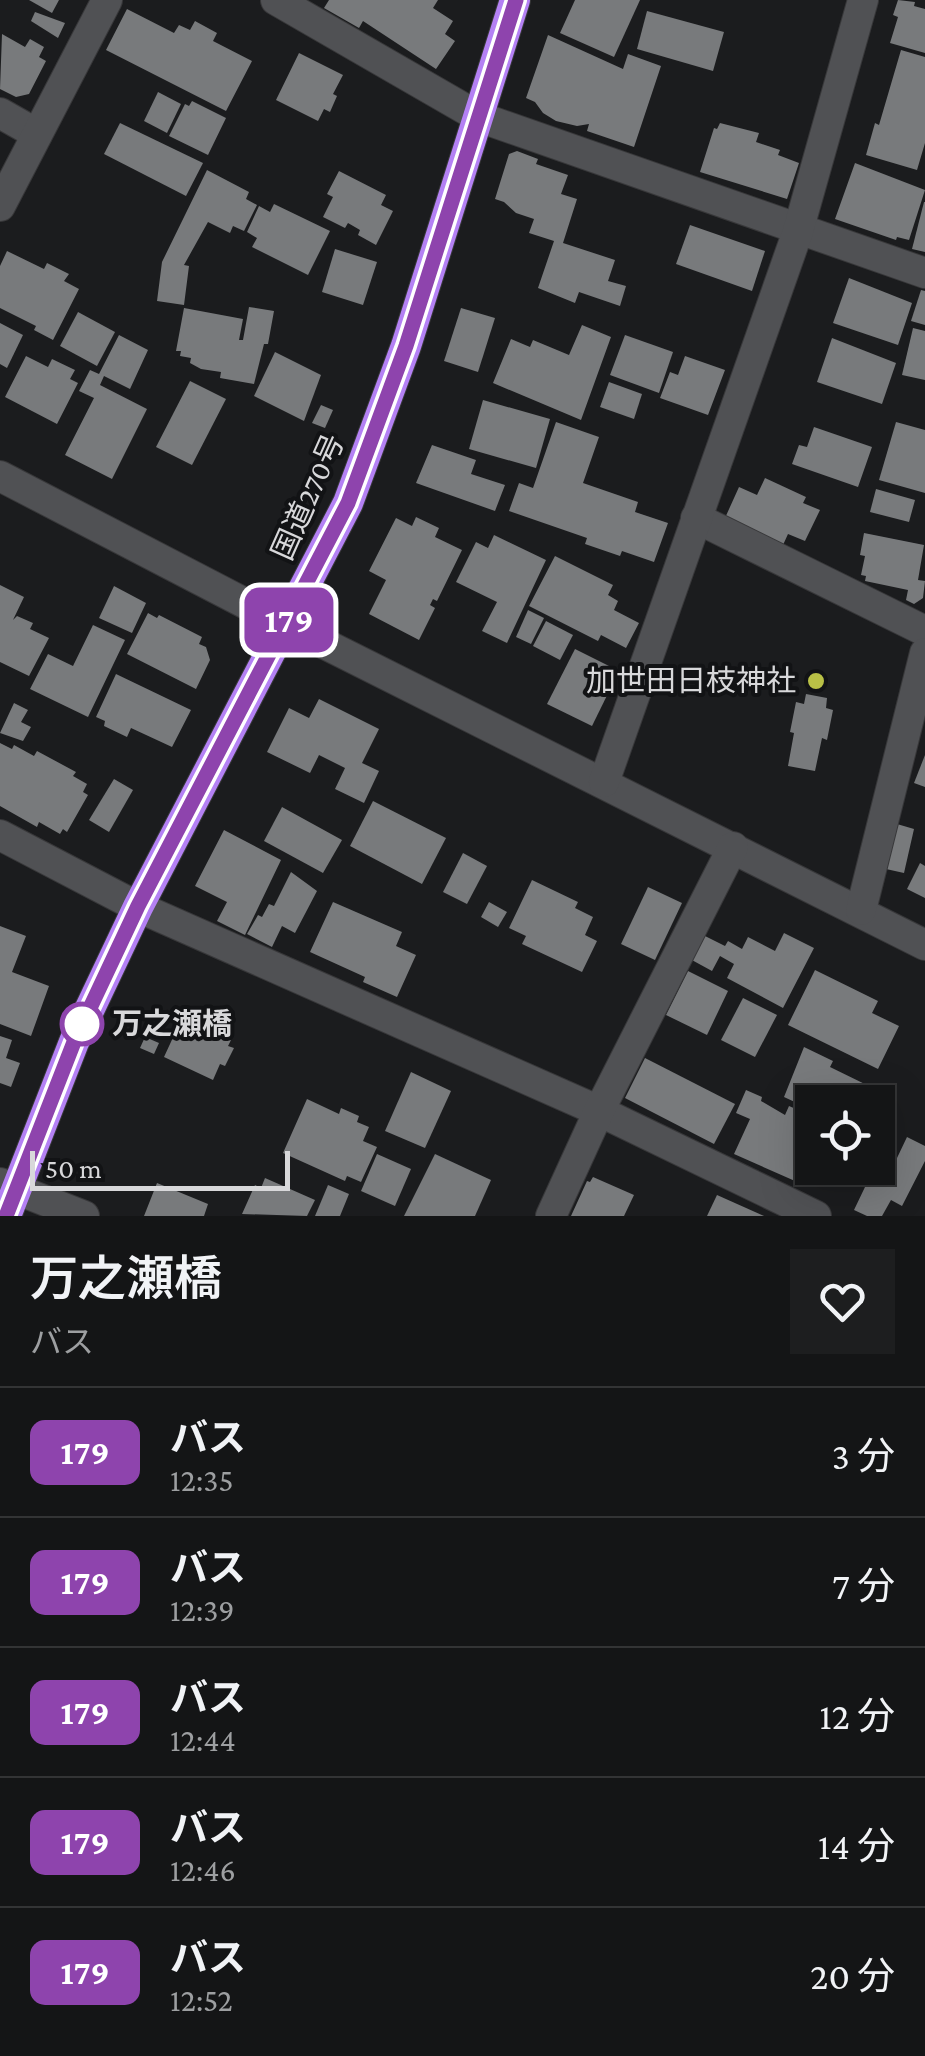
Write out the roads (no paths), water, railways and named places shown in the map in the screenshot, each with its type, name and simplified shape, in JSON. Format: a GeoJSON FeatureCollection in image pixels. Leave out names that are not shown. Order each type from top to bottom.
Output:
{"type":"FeatureCollection","features":[{"type":"Feature","properties":{"kind":"highway","name":"国道270号"},"geometry":{"type":"LineString","coordinates":[[8,1200],[74,1042],[138,906],[348,503],[406,346],[516,0]]}},
{"type":"Feature","properties":{"kind":"street"},"geometry":{"type":"LineString","coordinates":[[0,206],[106,0]]}},
{"type":"Feature","properties":{"kind":"street"},"geometry":{"type":"LineString","coordinates":[[276,0],[479,117],[925,273]]}},
{"type":"Feature","properties":{"kind":"street"},"geometry":{"type":"LineString","coordinates":[[604,782],[798,231],[863,0]]}},
{"type":"Feature","properties":{"kind":"street"},"geometry":{"type":"LineString","coordinates":[[0,113],[37,134]]}},
{"type":"Feature","properties":{"kind":"street"},"geometry":{"type":"LineString","coordinates":[[0,476],[287,625],[925,944]]}},
{"type":"Feature","properties":{"kind":"street"},"geometry":{"type":"LineString","coordinates":[[696,518],[925,631]]}},
{"type":"Feature","properties":{"kind":"street"},"geometry":{"type":"LineString","coordinates":[[861,910],[925,653]]}},
{"type":"Feature","properties":{"kind":"street"},"geometry":{"type":"LineString","coordinates":[[0,834],[138,906],[600,1112],[816,1216]]}},
{"type":"Feature","properties":{"kind":"street"},"geometry":{"type":"LineString","coordinates":[[551,1216],[733,847]]}},
{"type":"Feature","properties":{"kind":"street"},"geometry":{"type":"LineString","coordinates":[[8,1200],[84,1216]]}},
{"type":"Feature","properties":{"kind":"place","name":"加世田日枝神社"},"geometry":{"type":"Point","coordinates":[816,681]}},
{"type":"Feature","properties":{"kind":"place","name":"万之瀬橋"},"geometry":{"type":"Point","coordinates":[82,1024]}}]}
